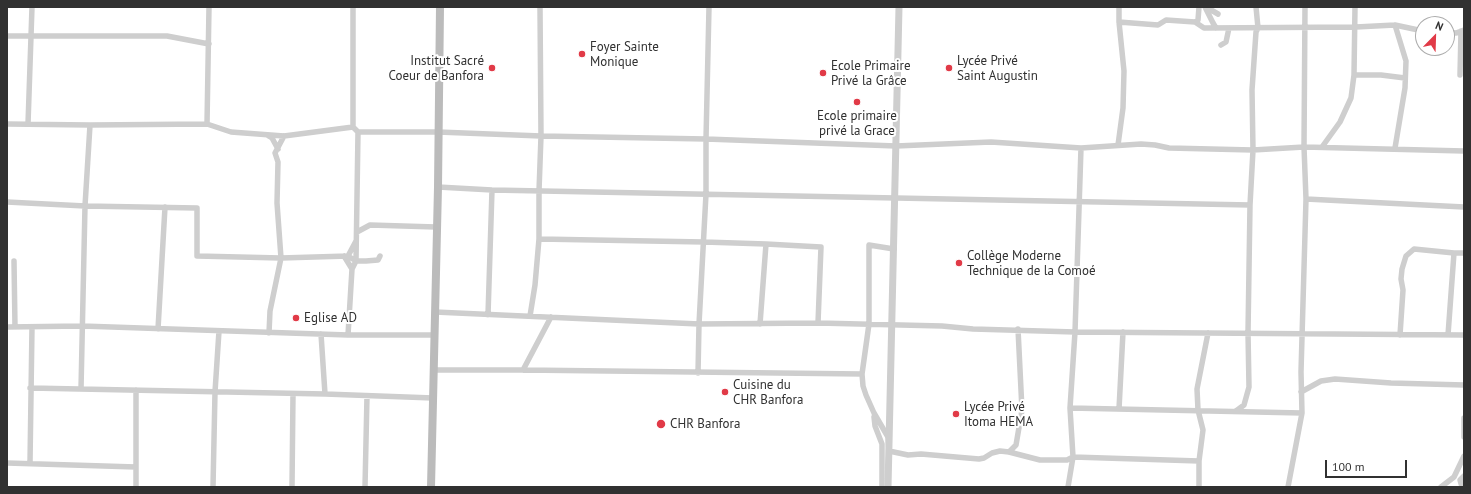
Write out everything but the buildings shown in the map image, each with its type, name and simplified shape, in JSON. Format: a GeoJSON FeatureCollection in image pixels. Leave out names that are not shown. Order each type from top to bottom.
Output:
{"type":"FeatureCollection","features":[{"type":"Feature","properties":{"kind":"main road"},"geometry":{"type":"LineString","coordinates":[[431,487],[438,187],[440,7]]}},
{"type":"Feature","properties":{"kind":"street"},"geometry":{"type":"LineString","coordinates":[[28,124],[32,7]]}},
{"type":"Feature","properties":{"kind":"street"},"geometry":{"type":"LineString","coordinates":[[207,124],[209,7]]}},
{"type":"Feature","properties":{"kind":"street"},"geometry":{"type":"LineString","coordinates":[[353,7],[353,127],[358,132],[438,132],[896,146],[991,142],[1081,148],[1141,144],[1170,148],[1253,150],[1322,147],[1464,151]]}},
{"type":"Feature","properties":{"kind":"street"},"geometry":{"type":"LineString","coordinates":[[530,316],[535,285],[539,239],[541,136],[540,7]]}},
{"type":"Feature","properties":{"kind":"street"},"geometry":{"type":"LineString","coordinates":[[698,373],[706,194],[709,7]]}},
{"type":"Feature","properties":{"kind":"street"},"geometry":{"type":"LineString","coordinates":[[888,487],[899,7]]}},
{"type":"Feature","properties":{"kind":"street"},"geometry":{"type":"LineString","coordinates":[[1118,145],[1123,108],[1124,71],[1119,22],[1120,7]]}},
{"type":"Feature","properties":{"kind":"street"},"geometry":{"type":"LineString","coordinates":[[1195,22],[1198,20],[1199,7]]}},
{"type":"Feature","properties":{"kind":"street"},"geometry":{"type":"LineString","coordinates":[[1206,7],[1216,28]]}},
{"type":"Feature","properties":{"kind":"street"},"geometry":{"type":"LineString","coordinates":[[1206,7],[1218,14]]}},
{"type":"Feature","properties":{"kind":"street"},"geometry":{"type":"LineString","coordinates":[[1254,412],[1248,404],[1247,397],[1249,376],[1248,333],[1250,205],[1253,150],[1252,90],[1256,32],[1258,28],[1256,7]]}},
{"type":"Feature","properties":{"kind":"street"},"geometry":{"type":"LineString","coordinates":[[1288,487],[1302,413],[1302,334],[1306,199],[1304,147],[1305,7]]}},
{"type":"Feature","properties":{"kind":"street"},"geometry":{"type":"LineString","coordinates":[[1322,147],[1340,122],[1351,98],[1354,75],[1356,27],[1355,7]]}},
{"type":"Feature","properties":{"kind":"street"},"geometry":{"type":"LineString","coordinates":[[1119,22],[1158,25],[1166,20],[1195,22],[1204,28],[1356,27],[1395,25],[1415,29]]}},
{"type":"Feature","properties":{"kind":"street"},"geometry":{"type":"LineString","coordinates":[[1395,25],[1406,60],[1396,148]]}},
{"type":"Feature","properties":{"kind":"street"},"geometry":{"type":"LineString","coordinates":[[1221,45],[1226,42],[1229,28]]}},
{"type":"Feature","properties":{"kind":"street"},"geometry":{"type":"LineString","coordinates":[[1460,75],[1462,31]]}},
{"type":"Feature","properties":{"kind":"street"},"geometry":{"type":"LineString","coordinates":[[7,36],[167,36],[209,44]]}},
{"type":"Feature","properties":{"kind":"street"},"geometry":{"type":"LineString","coordinates":[[1354,75],[1381,74],[1405,78]]}},
{"type":"Feature","properties":{"kind":"street"},"geometry":{"type":"LineString","coordinates":[[7,124],[207,124],[231,132],[284,136],[353,127]]}},
{"type":"Feature","properties":{"kind":"street"},"geometry":{"type":"LineString","coordinates":[[81,389],[85,206],[90,125]]}},
{"type":"Feature","properties":{"kind":"street"},"geometry":{"type":"LineString","coordinates":[[348,335],[352,269],[356,261],[358,132]]}},
{"type":"Feature","properties":{"kind":"street"},"geometry":{"type":"LineString","coordinates":[[267,135],[272,138],[278,149]]}},
{"type":"Feature","properties":{"kind":"street"},"geometry":{"type":"LineString","coordinates":[[269,333],[270,311],[280,258],[277,203],[278,162],[275,153],[284,136]]}},
{"type":"Feature","properties":{"kind":"street"},"geometry":{"type":"LineString","coordinates":[[1068,487],[1073,457],[1070,408],[1075,332],[1081,148]]}},
{"type":"Feature","properties":{"kind":"street"},"geometry":{"type":"LineString","coordinates":[[438,187],[492,190],[1250,205]]}},
{"type":"Feature","properties":{"kind":"street"},"geometry":{"type":"LineString","coordinates":[[488,315],[492,190]]}},
{"type":"Feature","properties":{"kind":"street"},"geometry":{"type":"LineString","coordinates":[[1306,199],[1464,207]]}},
{"type":"Feature","properties":{"kind":"street"},"geometry":{"type":"LineString","coordinates":[[7,202],[85,206],[197,208],[197,256],[280,258],[346,256],[356,261],[366,262],[378,260],[380,256]]}},
{"type":"Feature","properties":{"kind":"street"},"geometry":{"type":"LineString","coordinates":[[158,329],[165,207]]}},
{"type":"Feature","properties":{"kind":"street"},"geometry":{"type":"LineString","coordinates":[[357,220],[370,225],[436,227]]}},
{"type":"Feature","properties":{"kind":"street"},"geometry":{"type":"LineString","coordinates":[[357,232],[370,225]]}},
{"type":"Feature","properties":{"kind":"street"},"geometry":{"type":"LineString","coordinates":[[346,256],[357,239]]}},
{"type":"Feature","properties":{"kind":"street"},"geometry":{"type":"LineString","coordinates":[[539,239],[704,242],[821,247],[818,323]]}},
{"type":"Feature","properties":{"kind":"street"},"geometry":{"type":"LineString","coordinates":[[760,324],[766,244]]}},
{"type":"Feature","properties":{"kind":"street"},"geometry":{"type":"LineString","coordinates":[[889,451],[888,437],[874,413],[863,386],[862,374],[869,324],[868,245],[894,249]]}},
{"type":"Feature","properties":{"kind":"street"},"geometry":{"type":"LineString","coordinates":[[1400,335],[1403,290],[1401,279],[1406,256],[1414,250],[1464,253]]}},
{"type":"Feature","properties":{"kind":"street"},"geometry":{"type":"LineString","coordinates":[[1448,335],[1454,253]]}},
{"type":"Feature","properties":{"kind":"street"},"geometry":{"type":"LineString","coordinates":[[346,256],[352,269]]}},
{"type":"Feature","properties":{"kind":"street"},"geometry":{"type":"LineString","coordinates":[[14,261],[15,328]]}},
{"type":"Feature","properties":{"kind":"street"},"geometry":{"type":"LineString","coordinates":[[435,312],[699,324],[818,323],[942,326],[973,329],[1018,329],[1075,332],[1464,336]]}},
{"type":"Feature","properties":{"kind":"street"},"geometry":{"type":"LineString","coordinates":[[524,370],[551,317]]}},
{"type":"Feature","properties":{"kind":"street"},"geometry":{"type":"LineString","coordinates":[[7,327],[82,326],[269,333],[435,335]]}},
{"type":"Feature","properties":{"kind":"street"},"geometry":{"type":"LineString","coordinates":[[30,463],[32,327]]}},
{"type":"Feature","properties":{"kind":"street"},"geometry":{"type":"LineString","coordinates":[[1009,452],[1016,445],[1022,410],[1018,329]]}},
{"type":"Feature","properties":{"kind":"street"},"geometry":{"type":"LineString","coordinates":[[213,487],[215,392],[219,331]]}},
{"type":"Feature","properties":{"kind":"street"},"geometry":{"type":"LineString","coordinates":[[1119,409],[1122,332]]}},
{"type":"Feature","properties":{"kind":"street"},"geometry":{"type":"LineString","coordinates":[[1199,487],[1199,460],[1203,430],[1196,400],[1198,380],[1208,333]]}},
{"type":"Feature","properties":{"kind":"street"},"geometry":{"type":"LineString","coordinates":[[321,334],[325,394]]}},
{"type":"Feature","properties":{"kind":"street"},"geometry":{"type":"LineString","coordinates":[[433,370],[862,374]]}},
{"type":"Feature","properties":{"kind":"street"},"geometry":{"type":"LineString","coordinates":[[1301,392],[1321,380],[1335,379],[1391,383],[1464,385]]}},
{"type":"Feature","properties":{"kind":"street"},"geometry":{"type":"LineString","coordinates":[[30,388],[325,394],[433,398]]}},
{"type":"Feature","properties":{"kind":"street"},"geometry":{"type":"LineString","coordinates":[[136,390],[136,487]]}},
{"type":"Feature","properties":{"kind":"street"},"geometry":{"type":"LineString","coordinates":[[292,487],[293,394]]}},
{"type":"Feature","properties":{"kind":"street"},"geometry":{"type":"LineString","coordinates":[[365,487],[367,396]]}},
{"type":"Feature","properties":{"kind":"street"},"geometry":{"type":"LineString","coordinates":[[1236,411],[1244,405],[1247,397]]}},
{"type":"Feature","properties":{"kind":"street"},"geometry":{"type":"LineString","coordinates":[[1070,408],[1302,413]]}},
{"type":"Feature","properties":{"kind":"street"},"geometry":{"type":"LineString","coordinates":[[874,413],[875,426],[882,444],[882,487]]}},
{"type":"Feature","properties":{"kind":"street"},"geometry":{"type":"LineString","coordinates":[[1464,418],[1464,437]]}},
{"type":"Feature","properties":{"kind":"street"},"geometry":{"type":"LineString","coordinates":[[889,451],[908,455],[921,454],[979,459],[1000,451],[1040,460],[1067,460],[1073,457],[1199,460]]}},
{"type":"Feature","properties":{"kind":"street"},"geometry":{"type":"LineString","coordinates":[[1441,487],[1454,477],[1464,456]]}},
{"type":"Feature","properties":{"kind":"street"},"geometry":{"type":"LineString","coordinates":[[7,463],[136,467]]}},
{"type":"Feature","properties":{"kind":"street"},"geometry":{"type":"LineString","coordinates":[[1454,477],[1462,478],[1462,487]]}},
{"type":"Feature","properties":{"kind":"place","name":"Foyer Sainte Monique"},"geometry":{"type":"Point","coordinates":[582,54]}},
{"type":"Feature","properties":{"kind":"place","name":"Institut Sacré Coeur de Banfora"},"geometry":{"type":"Point","coordinates":[492,68]}},
{"type":"Feature","properties":{"kind":"place","name":"Lycée Privé Saint Augustin"},"geometry":{"type":"Point","coordinates":[949,68]}},
{"type":"Feature","properties":{"kind":"place","name":"Ecole Primaire Privé la Grâce"},"geometry":{"type":"Point","coordinates":[823,73]}},
{"type":"Feature","properties":{"kind":"place","name":"Ecole primaire privé la Grace"},"geometry":{"type":"Point","coordinates":[857,102]}},
{"type":"Feature","properties":{"kind":"place","name":"Collège Moderne Technique de la Comoé"},"geometry":{"type":"Point","coordinates":[959,263]}},
{"type":"Feature","properties":{"kind":"place","name":"Eglise AD"},"geometry":{"type":"Point","coordinates":[296,318]}},
{"type":"Feature","properties":{"kind":"place","name":"Cuisine du CHR Banfora"},"geometry":{"type":"Point","coordinates":[725,392]}},
{"type":"Feature","properties":{"kind":"place","name":"Lycée Privé Itoma HEMA"},"geometry":{"type":"Point","coordinates":[956,414]}},
{"type":"Feature","properties":{"kind":"place","name":"CHR Banfora"},"geometry":{"type":"Point","coordinates":[661,424]}}]}
